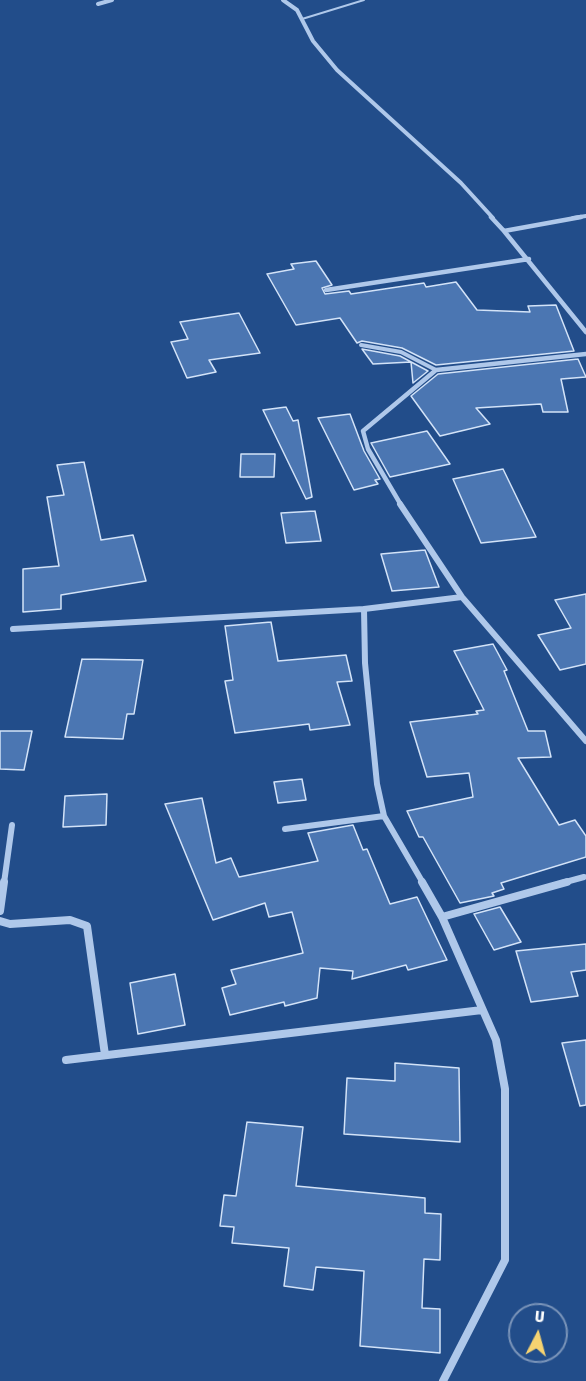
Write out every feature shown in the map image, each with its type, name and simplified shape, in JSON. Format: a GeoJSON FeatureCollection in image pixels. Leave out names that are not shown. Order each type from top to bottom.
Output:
{"type":"FeatureCollection","features":[{"type":"Feature","properties":{"kind":"street"},"geometry":{"type":"LineString","coordinates":[[98,4],[112,0]]}},
{"type":"Feature","properties":{"kind":"street"},"geometry":{"type":"LineString","coordinates":[[283,0],[291,4],[313,41],[337,70],[461,183],[529,259],[586,332]]}},
{"type":"Feature","properties":{"kind":"street"},"geometry":{"type":"LineString","coordinates":[[504,231],[586,216]]}},
{"type":"Feature","properties":{"kind":"street"},"geometry":{"type":"LineString","coordinates":[[326,290],[529,259]]}},
{"type":"Feature","properties":{"kind":"street"},"geometry":{"type":"LineString","coordinates":[[586,345],[586,353],[436,369],[410,394],[370,423],[363,431],[364,441],[390,488],[462,597],[586,741]]}},
{"type":"Feature","properties":{"kind":"street"},"geometry":{"type":"LineString","coordinates":[[13,629],[364,609],[462,597]]}},
{"type":"Feature","properties":{"kind":"street"},"geometry":{"type":"LineString","coordinates":[[364,609],[365,663],[377,784],[384,816],[442,917],[496,1040],[505,1089],[505,1260],[443,1381]]}},
{"type":"Feature","properties":{"kind":"street"},"geometry":{"type":"LineString","coordinates":[[285,829],[384,816]]}},
{"type":"Feature","properties":{"kind":"street"},"geometry":{"type":"LineString","coordinates":[[0,911],[12,825]]}},
{"type":"Feature","properties":{"kind":"street"},"geometry":{"type":"LineString","coordinates":[[442,917],[584,877]]}},
{"type":"Feature","properties":{"kind":"street"},"geometry":{"type":"LineString","coordinates":[[0,921],[10,924],[70,920],[87,926],[105,1055]]}},
{"type":"Feature","properties":{"kind":"street"},"geometry":{"type":"LineString","coordinates":[[66,1060],[482,1010]]}},
{"type":"Feature","properties":{"kind":"lane"},"geometry":{"type":"LineString","coordinates":[[302,19],[364,0]]}},
{"type":"Feature","properties":{"kind":"lane"},"geometry":{"type":"LineString","coordinates":[[361,345],[401,352],[436,369]]}},
{"type":"Feature","properties":{"kind":"building"},"geometry":{"type":"Polygon","coordinates":[[[316,261],[332,285],[322,288],[325,294],[349,291],[351,294],[424,283],[426,287],[456,282],[477,310],[530,312],[528,306],[556,305],[574,351],[436,365],[402,348],[362,341],[357,343],[340,318],[296,325],[267,274],[294,269],[291,264],[316,261]]]}},
{"type":"Feature","properties":{"kind":"building"},"geometry":{"type":"Polygon","coordinates":[[[239,313],[260,353],[209,360],[216,372],[187,378],[171,342],[188,339],[180,322],[239,313]]]}},
{"type":"Feature","properties":{"kind":"building"},"geometry":{"type":"Polygon","coordinates":[[[362,349],[400,356],[428,371],[413,383],[411,362],[373,364],[362,349]]]}},
{"type":"Feature","properties":{"kind":"building"},"geometry":{"type":"Polygon","coordinates":[[[578,359],[586,377],[561,379],[568,412],[543,412],[541,404],[476,408],[490,424],[440,436],[411,396],[438,374],[578,359]]]}},
{"type":"Feature","properties":{"kind":"building"},"geometry":{"type":"Polygon","coordinates":[[[286,407],[293,421],[298,420],[312,497],[306,499],[263,410],[286,407]]]}},
{"type":"Feature","properties":{"kind":"building"},"geometry":{"type":"Polygon","coordinates":[[[350,414],[364,451],[380,479],[375,480],[378,484],[354,490],[318,418],[350,414]]]}},
{"type":"Feature","properties":{"kind":"building"},"geometry":{"type":"Polygon","coordinates":[[[427,431],[450,464],[390,477],[371,443],[427,431]]]}},
{"type":"Feature","properties":{"kind":"building"},"geometry":{"type":"Polygon","coordinates":[[[241,454],[275,454],[274,477],[240,477],[241,454]]]}},
{"type":"Feature","properties":{"kind":"building"},"geometry":{"type":"Polygon","coordinates":[[[84,462],[101,540],[133,535],[146,581],[61,595],[61,609],[23,612],[23,569],[59,566],[47,497],[64,495],[57,465],[84,462]]]}},
{"type":"Feature","properties":{"kind":"building"},"geometry":{"type":"Polygon","coordinates":[[[503,469],[536,537],[481,543],[453,479],[503,469]]]}},
{"type":"Feature","properties":{"kind":"building"},"geometry":{"type":"Polygon","coordinates":[[[315,511],[321,541],[286,543],[281,513],[315,511]]]}},
{"type":"Feature","properties":{"kind":"building"},"geometry":{"type":"Polygon","coordinates":[[[425,550],[439,587],[392,591],[381,554],[425,550]]]}},
{"type":"Feature","properties":{"kind":"building"},"geometry":{"type":"Polygon","coordinates":[[[586,594],[586,664],[560,670],[538,635],[571,628],[555,600],[586,594]]]}},
{"type":"Feature","properties":{"kind":"building"},"geometry":{"type":"Polygon","coordinates":[[[271,622],[278,661],[346,655],[352,681],[337,682],[350,725],[310,730],[309,724],[235,733],[225,681],[233,680],[225,626],[271,622]]]}},
{"type":"Feature","properties":{"kind":"building"},"geometry":{"type":"Polygon","coordinates":[[[493,644],[507,670],[504,671],[528,731],[545,731],[551,757],[518,758],[559,825],[575,820],[586,836],[586,857],[501,883],[504,889],[492,893],[494,896],[460,903],[423,837],[419,837],[407,811],[473,797],[469,773],[427,777],[410,722],[478,714],[476,711],[484,710],[454,651],[493,644]]]}},
{"type":"Feature","properties":{"kind":"building"},"geometry":{"type":"Polygon","coordinates":[[[82,659],[143,660],[134,714],[127,714],[123,739],[65,737],[82,659]]]}},
{"type":"Feature","properties":{"kind":"building"},"geometry":{"type":"Polygon","coordinates":[[[0,731],[32,731],[24,770],[0,769],[0,731]]]}},
{"type":"Feature","properties":{"kind":"building"},"geometry":{"type":"Polygon","coordinates":[[[302,779],[306,800],[278,803],[274,782],[302,779]]]}},
{"type":"Feature","properties":{"kind":"building"},"geometry":{"type":"Polygon","coordinates":[[[107,794],[106,825],[63,827],[65,796],[107,794]]]}},
{"type":"Feature","properties":{"kind":"building"},"geometry":{"type":"Polygon","coordinates":[[[202,798],[216,863],[231,858],[239,877],[318,861],[308,833],[353,825],[363,850],[367,849],[390,904],[417,897],[447,960],[408,970],[406,965],[352,979],[353,971],[320,968],[317,998],[285,1006],[284,1002],[230,1015],[222,988],[236,984],[231,970],[303,953],[292,912],[269,917],[265,903],[213,920],[165,804],[202,798]]]}},
{"type":"Feature","properties":{"kind":"building"},"geometry":{"type":"Polygon","coordinates":[[[500,907],[521,942],[494,950],[474,914],[500,907]]]}},
{"type":"Feature","properties":{"kind":"building"},"geometry":{"type":"Polygon","coordinates":[[[586,944],[586,970],[571,972],[578,996],[531,1002],[516,951],[586,944]]]}},
{"type":"Feature","properties":{"kind":"building"},"geometry":{"type":"Polygon","coordinates":[[[175,974],[185,1025],[138,1034],[130,983],[175,974]]]}},
{"type":"Feature","properties":{"kind":"building"},"geometry":{"type":"Polygon","coordinates":[[[586,1040],[586,1105],[580,1106],[562,1043],[586,1040]]]}},
{"type":"Feature","properties":{"kind":"building"},"geometry":{"type":"Polygon","coordinates":[[[395,1063],[459,1068],[460,1142],[344,1134],[347,1078],[395,1081],[395,1063]]]}},
{"type":"Feature","properties":{"kind":"building"},"geometry":{"type":"Polygon","coordinates":[[[247,1122],[303,1127],[296,1186],[425,1198],[425,1213],[441,1214],[440,1260],[424,1259],[422,1308],[440,1309],[440,1353],[360,1346],[364,1271],[316,1267],[313,1290],[284,1286],[289,1248],[232,1243],[234,1227],[220,1226],[224,1195],[236,1196],[247,1122]]]}}]}
